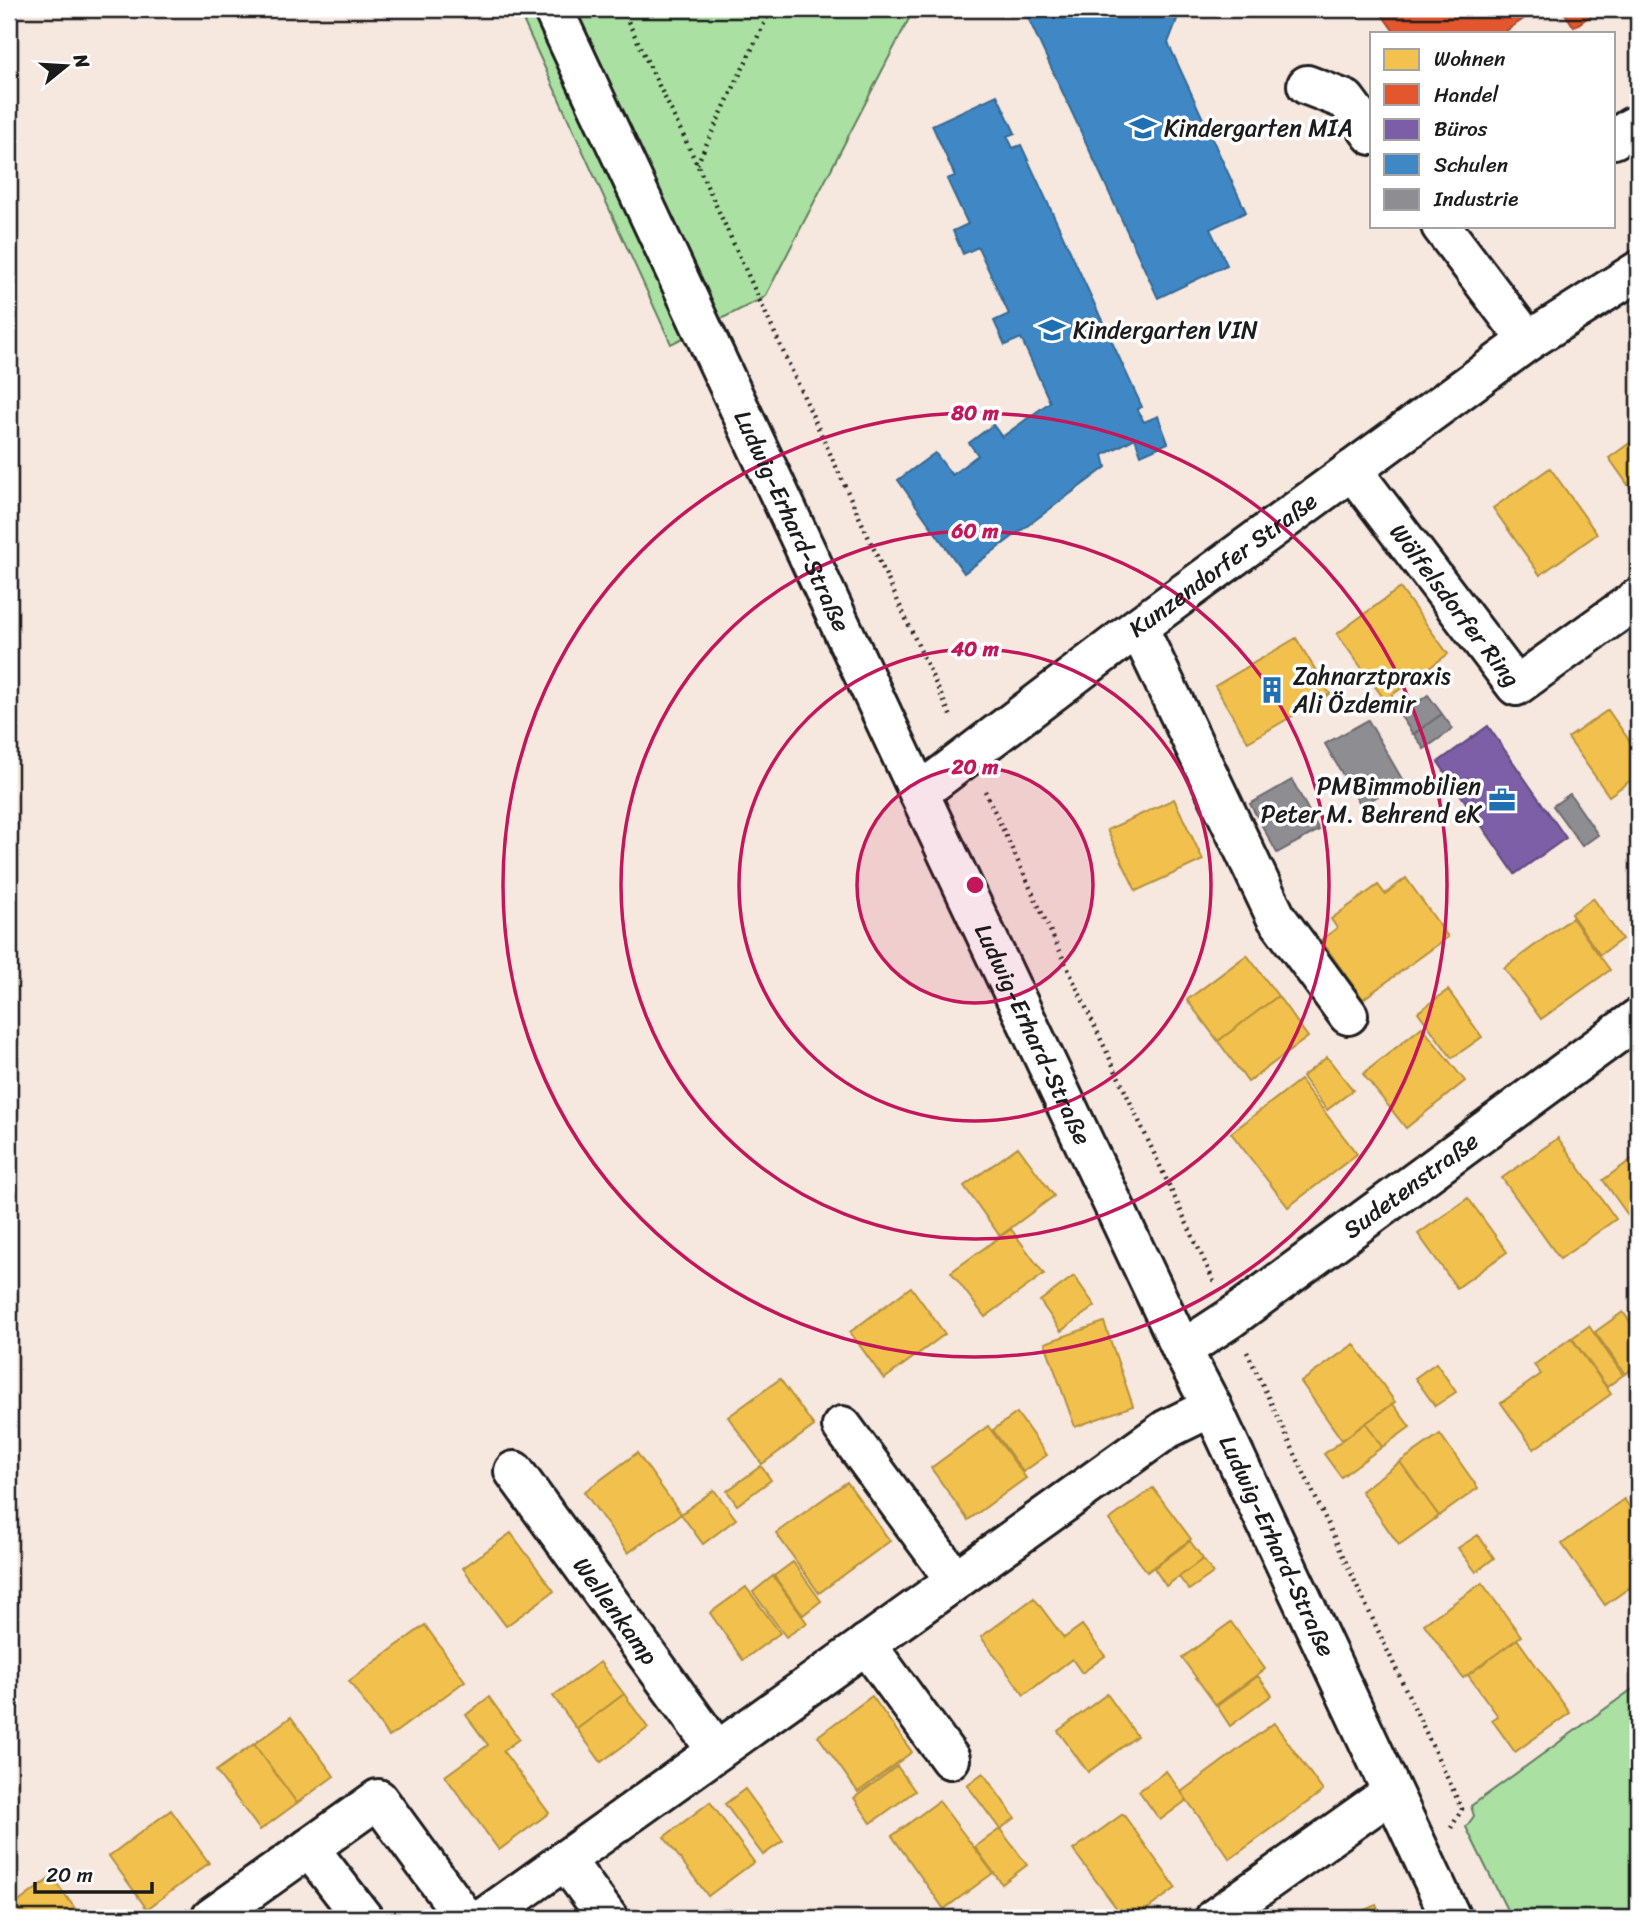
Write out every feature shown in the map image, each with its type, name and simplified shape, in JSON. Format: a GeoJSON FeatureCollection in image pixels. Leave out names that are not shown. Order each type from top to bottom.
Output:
{"type":"FeatureCollection","features":[{"type":"Feature","properties":{"kind":"street","name":"Ludwig-Erhard-Straße"},"geometry":{"type":"LineString","coordinates":[[553,9],[919,793],[1182,1350],[1212,1407],[1451,1918]]}},
{"type":"Feature","properties":{"kind":"street"},"geometry":{"type":"LineString","coordinates":[[1307,85],[1346,100],[1370,132]]}},
{"type":"Feature","properties":{"kind":"street"},"geometry":{"type":"LineString","coordinates":[[1616,138],[1632,127],[1638,135]]}},
{"type":"Feature","properties":{"kind":"street"},"geometry":{"type":"LineString","coordinates":[[1443,228],[1528,341]]}},
{"type":"Feature","properties":{"kind":"street","name":"Kunzendorfer Straße"},"geometry":{"type":"LineString","coordinates":[[919,793],[1138,627],[1528,341],[1638,271]]}},
{"type":"Feature","properties":{"kind":"street","name":"Wölfelsdorfer Ring"},"geometry":{"type":"LineString","coordinates":[[1352,470],[1516,686],[1638,598]]}},
{"type":"Feature","properties":{"kind":"street"},"geometry":{"type":"LineString","coordinates":[[1138,627],[1276,917],[1348,1015]]}},
{"type":"Feature","properties":{"kind":"street","name":"Sudetenstraße"},"geometry":{"type":"LineString","coordinates":[[1182,1350],[1231,1318],[1638,1018]]}},
{"type":"Feature","properties":{"kind":"street"},"geometry":{"type":"LineString","coordinates":[[484,1918],[1167,1429],[1212,1407]]}},
{"type":"Feature","properties":{"kind":"street"},"geometry":{"type":"LineString","coordinates":[[842,1426],[955,1580]]}},
{"type":"Feature","properties":{"kind":"street","name":"Wellenkamp"},"geometry":{"type":"LineString","coordinates":[[514,1471],[717,1751]]}},
{"type":"Feature","properties":{"kind":"street"},"geometry":{"type":"LineString","coordinates":[[866,1644],[950,1759]]}},
{"type":"Feature","properties":{"kind":"street"},"geometry":{"type":"LineString","coordinates":[[1215,1918],[1391,1793]]}},
{"type":"Feature","properties":{"kind":"street"},"geometry":{"type":"LineString","coordinates":[[211,1918],[378,1798],[465,1918]]}},
{"type":"Feature","properties":{"kind":"street"},"geometry":{"type":"LineString","coordinates":[[309,1848],[363,1918]]}},
{"type":"Feature","properties":{"kind":"street"},"geometry":{"type":"LineString","coordinates":[[565,1860],[608,1918]]}},
{"type":"Feature","properties":{"kind":"path"},"geometry":{"type":"LineString","coordinates":[[622,9],[697,164],[968,755]]}},
{"type":"Feature","properties":{"kind":"path"},"geometry":{"type":"LineString","coordinates":[[697,164],[771,9]]}},
{"type":"Feature","properties":{"kind":"green space"},"geometry":{"type":"Polygon","coordinates":[[[518,9],[914,9],[765,297],[671,344],[518,9]]]}},
{"type":"Feature","properties":{"kind":"green space"},"geometry":{"type":"Polygon","coordinates":[[[1638,1685],[1638,1918],[1511,1918],[1466,1827],[1474,1816],[1471,1806],[1638,1685]]]}},
{"type":"Feature","properties":{"kind":"building: Wohnen"},"geometry":{"type":"Polygon","coordinates":[[[1638,437],[1638,499],[1609,458],[1638,437]]]}},
{"type":"Feature","properties":{"kind":"building: Wohnen"},"geometry":{"type":"Polygon","coordinates":[[[1550,468],[1597,534],[1540,575],[1493,508],[1550,468]]]}},
{"type":"Feature","properties":{"kind":"building: Wohnen"},"geometry":{"type":"Polygon","coordinates":[[[1400,588],[1448,654],[1385,700],[1337,634],[1400,588]]]}},
{"type":"Feature","properties":{"kind":"building: Wohnen","name":"Zahnarztpraxis Ali Özdemir"},"geometry":{"type":"Polygon","coordinates":[[[1296,638],[1330,694],[1248,742],[1215,686],[1296,638]]]}},
{"type":"Feature","properties":{"kind":"building: Wohnen"},"geometry":{"type":"Polygon","coordinates":[[[1608,710],[1638,753],[1638,775],[1609,796],[1568,738],[1608,710]]]}},
{"type":"Feature","properties":{"kind":"building: Wohnen"},"geometry":{"type":"Polygon","coordinates":[[[1174,799],[1203,860],[1136,891],[1107,830],[1174,799]]]}},
{"type":"Feature","properties":{"kind":"building: Wohnen"},"geometry":{"type":"Polygon","coordinates":[[[1406,878],[1448,937],[1363,999],[1321,940],[1337,928],[1331,919],[1378,885],[1385,894],[1406,878]]]}},
{"type":"Feature","properties":{"kind":"building: Wohnen"},"geometry":{"type":"Polygon","coordinates":[[[1593,898],[1622,939],[1600,955],[1571,914],[1593,898]]]}},
{"type":"Feature","properties":{"kind":"building: Wohnen"},"geometry":{"type":"Polygon","coordinates":[[[1572,918],[1610,970],[1541,1019],[1504,968],[1572,918]]]}},
{"type":"Feature","properties":{"kind":"building: Wohnen"},"geometry":{"type":"Polygon","coordinates":[[[1247,955],[1278,996],[1218,1041],[1187,1000],[1247,955]]]}},
{"type":"Feature","properties":{"kind":"building: Wohnen"},"geometry":{"type":"Polygon","coordinates":[[[1448,990],[1482,1037],[1452,1058],[1418,1012],[1448,990]]]}},
{"type":"Feature","properties":{"kind":"building: Wohnen"},"geometry":{"type":"Polygon","coordinates":[[[1278,996],[1308,1037],[1248,1082],[1218,1041],[1278,996]]]}},
{"type":"Feature","properties":{"kind":"building: Wohnen"},"geometry":{"type":"Polygon","coordinates":[[[1422,1027],[1465,1081],[1406,1128],[1363,1074],[1422,1027]]]}},
{"type":"Feature","properties":{"kind":"building: Wohnen"},"geometry":{"type":"Polygon","coordinates":[[[1327,1057],[1353,1090],[1327,1110],[1302,1077],[1327,1057]]]}},
{"type":"Feature","properties":{"kind":"building: Wohnen"},"geometry":{"type":"Polygon","coordinates":[[[1300,1080],[1357,1154],[1288,1207],[1231,1133],[1300,1080]]]}},
{"type":"Feature","properties":{"kind":"building: Wohnen"},"geometry":{"type":"Polygon","coordinates":[[[1558,1138],[1616,1219],[1560,1259],[1502,1178],[1558,1138]]]}},
{"type":"Feature","properties":{"kind":"building: Wohnen"},"geometry":{"type":"Polygon","coordinates":[[[1018,1147],[1054,1196],[1000,1236],[964,1186],[1018,1147]]]}},
{"type":"Feature","properties":{"kind":"building: Wohnen"},"geometry":{"type":"Polygon","coordinates":[[[1635,1157],[1638,1161],[1638,1223],[1635,1225],[1603,1180],[1635,1157]]]}},
{"type":"Feature","properties":{"kind":"building: Wohnen"},"geometry":{"type":"Polygon","coordinates":[[[1468,1198],[1507,1252],[1457,1288],[1418,1234],[1468,1198]]]}},
{"type":"Feature","properties":{"kind":"building: Wohnen"},"geometry":{"type":"Polygon","coordinates":[[[1011,1229],[1044,1274],[985,1317],[951,1272],[1011,1229]]]}},
{"type":"Feature","properties":{"kind":"building: Wohnen"},"geometry":{"type":"Polygon","coordinates":[[[1074,1276],[1095,1306],[1061,1331],[1040,1301],[1074,1276]]]}},
{"type":"Feature","properties":{"kind":"building: Wohnen"},"geometry":{"type":"Polygon","coordinates":[[[911,1287],[945,1334],[884,1379],[850,1332],[911,1287]]]}},
{"type":"Feature","properties":{"kind":"building: Wohnen"},"geometry":{"type":"Polygon","coordinates":[[[1623,1312],[1638,1333],[1638,1365],[1625,1374],[1595,1332],[1623,1312]]]}},
{"type":"Feature","properties":{"kind":"building: Wohnen"},"geometry":{"type":"Polygon","coordinates":[[[1104,1322],[1133,1406],[1075,1427],[1045,1343],[1104,1322]]]}},
{"type":"Feature","properties":{"kind":"building: Wohnen"},"geometry":{"type":"Polygon","coordinates":[[[1589,1326],[1623,1375],[1607,1387],[1572,1338],[1589,1326]]]}},
{"type":"Feature","properties":{"kind":"building: Wohnen"},"geometry":{"type":"Polygon","coordinates":[[[1571,1338],[1611,1394],[1534,1449],[1501,1403],[1541,1374],[1534,1365],[1571,1338]]]}},
{"type":"Feature","properties":{"kind":"building: Wohnen"},"geometry":{"type":"Polygon","coordinates":[[[1354,1344],[1395,1402],[1342,1440],[1301,1382],[1354,1344]]]}},
{"type":"Feature","properties":{"kind":"building: Wohnen"},"geometry":{"type":"Polygon","coordinates":[[[1436,1363],[1456,1392],[1435,1406],[1415,1378],[1436,1363]]]}},
{"type":"Feature","properties":{"kind":"building: Wohnen"},"geometry":{"type":"Polygon","coordinates":[[[780,1379],[814,1426],[762,1464],[728,1417],[780,1379]]]}},
{"type":"Feature","properties":{"kind":"building: Wohnen"},"geometry":{"type":"Polygon","coordinates":[[[1393,1404],[1410,1427],[1382,1447],[1366,1423],[1393,1404]]]}},
{"type":"Feature","properties":{"kind":"building: Wohnen"},"geometry":{"type":"Polygon","coordinates":[[[1017,1413],[1047,1455],[1023,1472],[993,1430],[1017,1413]]]}},
{"type":"Feature","properties":{"kind":"building: Wohnen"},"geometry":{"type":"Polygon","coordinates":[[[1366,1423],[1382,1447],[1341,1477],[1324,1454],[1366,1423]]]}},
{"type":"Feature","properties":{"kind":"building: Wohnen"},"geometry":{"type":"Polygon","coordinates":[[[988,1426],[1026,1478],[968,1520],[931,1468],[988,1426]]]}},
{"type":"Feature","properties":{"kind":"building: Wohnen"},"geometry":{"type":"Polygon","coordinates":[[[1440,1434],[1478,1488],[1439,1516],[1400,1462],[1440,1434]]]}},
{"type":"Feature","properties":{"kind":"building: Wohnen"},"geometry":{"type":"Polygon","coordinates":[[[637,1453],[681,1514],[628,1553],[584,1492],[637,1453]]]}},
{"type":"Feature","properties":{"kind":"building: Wohnen"},"geometry":{"type":"Polygon","coordinates":[[[1400,1462],[1439,1516],[1399,1545],[1361,1491],[1400,1462]]]}},
{"type":"Feature","properties":{"kind":"building: Wohnen"},"geometry":{"type":"Polygon","coordinates":[[[761,1466],[771,1480],[737,1505],[727,1491],[761,1466]]]}},
{"type":"Feature","properties":{"kind":"building: Wohnen"},"geometry":{"type":"Polygon","coordinates":[[[847,1482],[890,1541],[819,1593],[776,1533],[847,1482]]]}},
{"type":"Feature","properties":{"kind":"building: Wohnen"},"geometry":{"type":"Polygon","coordinates":[[[1153,1488],[1191,1539],[1147,1572],[1109,1520],[1153,1488]]]}},
{"type":"Feature","properties":{"kind":"building: Wohnen"},"geometry":{"type":"Polygon","coordinates":[[[714,1490],[736,1519],[703,1544],[681,1514],[714,1490]]]}},
{"type":"Feature","properties":{"kind":"building: Wohnen"},"geometry":{"type":"Polygon","coordinates":[[[1624,1499],[1638,1519],[1638,1601],[1629,1588],[1605,1605],[1562,1544],[1624,1499]]]}},
{"type":"Feature","properties":{"kind":"building: Wohnen"},"geometry":{"type":"Polygon","coordinates":[[[511,1533],[554,1591],[506,1626],[463,1568],[511,1533]]]}},
{"type":"Feature","properties":{"kind":"building: Wohnen"},"geometry":{"type":"Polygon","coordinates":[[[1478,1535],[1494,1558],[1476,1572],[1458,1548],[1478,1535]]]}},
{"type":"Feature","properties":{"kind":"building: Wohnen"},"geometry":{"type":"Polygon","coordinates":[[[1190,1541],[1203,1559],[1166,1586],[1154,1568],[1190,1541]]]}},
{"type":"Feature","properties":{"kind":"building: Wohnen"},"geometry":{"type":"Polygon","coordinates":[[[1203,1559],[1213,1573],[1189,1590],[1179,1577],[1203,1559]]]}},
{"type":"Feature","properties":{"kind":"building: Wohnen"},"geometry":{"type":"Polygon","coordinates":[[[793,1562],[821,1601],[803,1615],[774,1576],[793,1562]]]}},
{"type":"Feature","properties":{"kind":"building: Wohnen"},"geometry":{"type":"Polygon","coordinates":[[[773,1576],[807,1623],[786,1637],[753,1592],[773,1576]]]}},
{"type":"Feature","properties":{"kind":"building: Wohnen"},"geometry":{"type":"Polygon","coordinates":[[[1482,1583],[1521,1636],[1463,1678],[1424,1624],[1482,1583]]]}},
{"type":"Feature","properties":{"kind":"building: Wohnen"},"geometry":{"type":"Polygon","coordinates":[[[746,1587],[780,1633],[743,1660],[710,1613],[746,1587]]]}},
{"type":"Feature","properties":{"kind":"building: Wohnen"},"geometry":{"type":"Polygon","coordinates":[[[1034,1598],[1064,1638],[1082,1625],[1105,1656],[1082,1673],[1072,1659],[1024,1695],[981,1637],[1034,1598]]]}},
{"type":"Feature","properties":{"kind":"building: Wohnen"},"geometry":{"type":"Polygon","coordinates":[[[1231,1622],[1265,1669],[1216,1705],[1182,1658],[1231,1622]]]}},
{"type":"Feature","properties":{"kind":"building: Wohnen"},"geometry":{"type":"Polygon","coordinates":[[[425,1625],[465,1681],[389,1737],[349,1681],[425,1625]]]}},
{"type":"Feature","properties":{"kind":"building: Wohnen"},"geometry":{"type":"Polygon","coordinates":[[[1517,1639],[1570,1713],[1515,1752],[1492,1720],[1498,1716],[1468,1675],[1517,1639]]]}},
{"type":"Feature","properties":{"kind":"building: Wohnen"},"geometry":{"type":"Polygon","coordinates":[[[600,1662],[624,1694],[577,1729],[553,1696],[600,1662]]]}},
{"type":"Feature","properties":{"kind":"building: Wohnen"},"geometry":{"type":"Polygon","coordinates":[[[1258,1676],[1272,1695],[1230,1726],[1217,1706],[1258,1676]]]}},
{"type":"Feature","properties":{"kind":"building: Wohnen"},"geometry":{"type":"Polygon","coordinates":[[[624,1694],[648,1728],[601,1762],[577,1729],[624,1694]]]}},
{"type":"Feature","properties":{"kind":"building: Wohnen"},"geometry":{"type":"Polygon","coordinates":[[[1107,1694],[1137,1736],[1088,1772],[1058,1731],[1107,1694]]]}},
{"type":"Feature","properties":{"kind":"building: Wohnen"},"geometry":{"type":"Polygon","coordinates":[[[872,1696],[912,1752],[858,1792],[818,1736],[872,1696]]]}},
{"type":"Feature","properties":{"kind":"building: Wohnen"},"geometry":{"type":"Polygon","coordinates":[[[489,1697],[519,1739],[503,1751],[549,1813],[499,1850],[445,1776],[488,1745],[466,1715],[489,1697]]]}},
{"type":"Feature","properties":{"kind":"building: Wohnen"},"geometry":{"type":"Polygon","coordinates":[[[291,1717],[334,1776],[297,1803],[254,1744],[291,1717]]]}},
{"type":"Feature","properties":{"kind":"building: Wohnen"},"geometry":{"type":"Polygon","coordinates":[[[1274,1723],[1323,1791],[1230,1859],[1181,1792],[1274,1723]]]}},
{"type":"Feature","properties":{"kind":"building: Wohnen"},"geometry":{"type":"Polygon","coordinates":[[[254,1744],[297,1803],[260,1830],[216,1771],[254,1744]]]}},
{"type":"Feature","properties":{"kind":"building: Wohnen"},"geometry":{"type":"Polygon","coordinates":[[[897,1766],[915,1791],[871,1823],[854,1798],[897,1766]]]}},
{"type":"Feature","properties":{"kind":"building: Wohnen"},"geometry":{"type":"Polygon","coordinates":[[[1166,1771],[1187,1800],[1160,1820],[1139,1791],[1166,1771]]]}},
{"type":"Feature","properties":{"kind":"building: Wohnen"},"geometry":{"type":"Polygon","coordinates":[[[983,1773],[1015,1818],[1000,1829],[967,1785],[983,1773]]]}},
{"type":"Feature","properties":{"kind":"building: Wohnen"},"geometry":{"type":"Polygon","coordinates":[[[745,1789],[783,1841],[763,1855],[725,1804],[745,1789]]]}},
{"type":"Feature","properties":{"kind":"building: Wohnen"},"geometry":{"type":"Polygon","coordinates":[[[939,1801],[993,1873],[944,1909],[892,1836],[939,1801]]]}},
{"type":"Feature","properties":{"kind":"building: Wohnen"},"geometry":{"type":"Polygon","coordinates":[[[710,1802],[754,1862],[708,1896],[664,1837],[710,1802]]]}},
{"type":"Feature","properties":{"kind":"building: Wohnen"},"geometry":{"type":"Polygon","coordinates":[[[171,1810],[209,1863],[147,1909],[109,1856],[171,1810]]]}},
{"type":"Feature","properties":{"kind":"building: Wohnen"},"geometry":{"type":"Polygon","coordinates":[[[1123,1814],[1176,1888],[1135,1918],[1124,1918],[1073,1850],[1123,1814]]]}},
{"type":"Feature","properties":{"kind":"building: Wohnen"},"geometry":{"type":"Polygon","coordinates":[[[1000,1829],[1027,1865],[1002,1884],[975,1847],[1000,1829]]]}},
{"type":"Feature","properties":{"kind":"building: Wohnen"},"geometry":{"type":"Polygon","coordinates":[[[52,1877],[82,1918],[9,1918],[9,1909],[52,1877]]]}},
{"type":"Feature","properties":{"kind":"building: Wohnen"},"geometry":{"type":"Polygon","coordinates":[[[1376,1905],[1382,1918],[1346,1918],[1376,1905]]]}},
{"type":"Feature","properties":{"kind":"building: Handel"},"geometry":{"type":"Polygon","coordinates":[[[1378,9],[1538,9],[1504,32],[1394,32],[1378,9]]]}},
{"type":"Feature","properties":{"kind":"building: Handel"},"geometry":{"type":"Polygon","coordinates":[[[1562,9],[1600,9],[1574,27],[1562,9]]]}},
{"type":"Feature","properties":{"kind":"building: Büros","name":"PMBimmobilien Peter M. Behrend eK"},"geometry":{"type":"Polygon","coordinates":[[[1488,726],[1566,838],[1515,874],[1438,762],[1488,726]]]}},
{"type":"Feature","properties":{"kind":"building: Schulen","name":"Kindergarten MIA"},"geometry":{"type":"Polygon","coordinates":[[[1024,9],[1181,9],[1168,43],[1246,212],[1210,229],[1227,265],[1158,298],[1024,9]]]}},
{"type":"Feature","properties":{"kind":"building: Schulen","name":"Kindergarten VIN"},"geometry":{"type":"Polygon","coordinates":[[[997,95],[1015,133],[1007,136],[1013,148],[1021,145],[1142,407],[1137,409],[1144,422],[1158,416],[1168,443],[1141,455],[1135,438],[1103,455],[1106,467],[964,573],[898,480],[935,453],[952,475],[978,455],[969,443],[993,425],[1002,437],[1050,402],[1021,338],[1005,345],[994,321],[1009,314],[978,247],[963,254],[953,231],[968,224],[947,179],[955,176],[932,125],[997,95]]]}},
{"type":"Feature","properties":{"kind":"building: Industrie"},"geometry":{"type":"Polygon","coordinates":[[[1428,695],[1442,714],[1413,734],[1400,715],[1428,695]]]}},
{"type":"Feature","properties":{"kind":"building: Industrie"},"geometry":{"type":"Polygon","coordinates":[[[1442,714],[1453,729],[1424,749],[1414,734],[1442,714]]]}},
{"type":"Feature","properties":{"kind":"building: Industrie"},"geometry":{"type":"Polygon","coordinates":[[[1368,720],[1403,781],[1361,806],[1325,744],[1368,720]]]}},
{"type":"Feature","properties":{"kind":"building: Industrie"},"geometry":{"type":"Polygon","coordinates":[[[1292,780],[1319,830],[1277,853],[1250,804],[1292,780]]]}},
{"type":"Feature","properties":{"kind":"building: Industrie"},"geometry":{"type":"Polygon","coordinates":[[[1570,794],[1598,835],[1582,846],[1553,806],[1570,794]]]}},
{"type":"Feature","properties":{"kind":"place","name":"Kindergarten MIA"},"geometry":{"type":"Point","coordinates":[1143,128]}},
{"type":"Feature","properties":{"kind":"place","name":"Kindergarten VIN"},"geometry":{"type":"Point","coordinates":[1052,330]}},
{"type":"Feature","properties":{"kind":"place","name":"Zahnarztpraxis Ali Özdemir"},"geometry":{"type":"Point","coordinates":[1272,690]}},
{"type":"Feature","properties":{"kind":"place","name":"PMBimmobilien Peter M. Behrend eK"},"geometry":{"type":"Point","coordinates":[1502,800]}}]}
